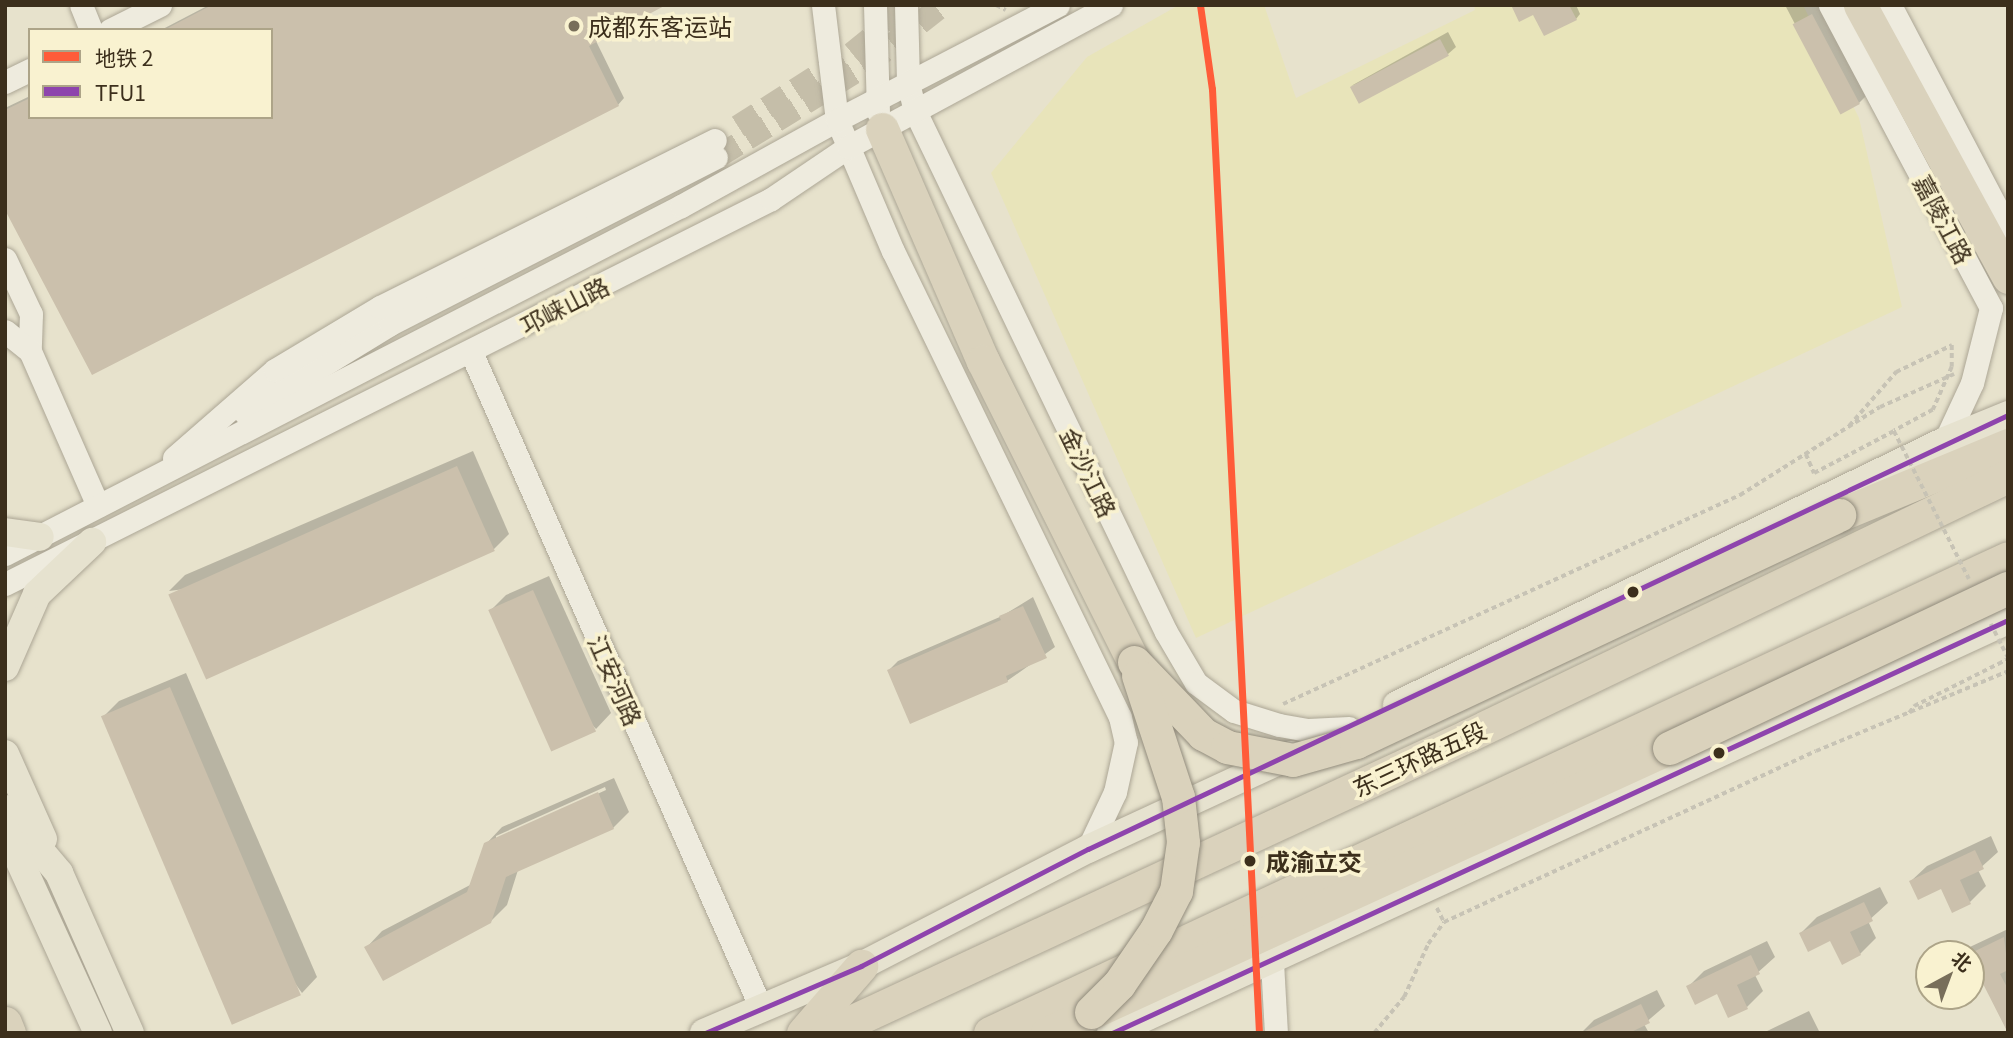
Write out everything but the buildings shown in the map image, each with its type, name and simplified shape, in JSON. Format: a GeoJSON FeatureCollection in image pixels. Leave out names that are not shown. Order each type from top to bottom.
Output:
{"type":"FeatureCollection","features":[{"type":"Feature","properties":{"kind":"highway"},"geometry":{"type":"LineString","coordinates":[[1860,5],[2008,277]]}},
{"type":"Feature","properties":{"kind":"highway"},"geometry":{"type":"LineString","coordinates":[[879,115],[983,361],[1134,662],[1178,797],[1183,842],[1175,891],[1156,930],[1119,984],[1101,1022]]}},
{"type":"Feature","properties":{"kind":"highway"},"geometry":{"type":"LineString","coordinates":[[1134,662],[1203,734],[1227,747],[1293,760],[1356,742],[1839,515],[2008,445]]}},
{"type":"Feature","properties":{"kind":"highway","name":"东三环路五段"},"geometry":{"type":"LineString","coordinates":[[827,1033],[1455,742],[2008,476]]}},
{"type":"Feature","properties":{"kind":"highway"},"geometry":{"type":"LineString","coordinates":[[990,1033],[2008,558]]}},
{"type":"Feature","properties":{"kind":"highway"},"geometry":{"type":"LineString","coordinates":[[1047,1033],[1101,1022],[2008,588]]}},
{"type":"Feature","properties":{"kind":"highway"},"geometry":{"type":"LineString","coordinates":[[803,1033],[861,965]]}},
{"type":"Feature","properties":{"kind":"main road"},"geometry":{"type":"LineString","coordinates":[[704,1033],[861,965],[1088,849],[1349,728],[1945,441],[2008,415]]}},
{"type":"Feature","properties":{"kind":"main road"},"geometry":{"type":"LineString","coordinates":[[5,532],[40,537]]}},
{"type":"Feature","properties":{"kind":"main road"},"geometry":{"type":"LineString","coordinates":[[5,667],[37,594],[92,542]]}},
{"type":"Feature","properties":{"kind":"main road"},"geometry":{"type":"LineString","coordinates":[[1101,1022],[1272,962],[1999,621]]}},
{"type":"Feature","properties":{"kind":"main road"},"geometry":{"type":"LineString","coordinates":[[5,754],[130,1033]]}},
{"type":"Feature","properties":{"kind":"main road"},"geometry":{"type":"LineString","coordinates":[[5,809],[59,873]]}},
{"type":"Feature","properties":{"kind":"main road"},"geometry":{"type":"LineString","coordinates":[[5,829],[98,1033]]}},
{"type":"Feature","properties":{"kind":"street"},"geometry":{"type":"LineString","coordinates":[[81,5],[90,28]]}},
{"type":"Feature","properties":{"kind":"street"},"geometry":{"type":"LineString","coordinates":[[114,28],[160,5]]}},
{"type":"Feature","properties":{"kind":"street"},"geometry":{"type":"LineString","coordinates":[[823,5],[836,120],[893,251],[1120,718],[1126,742],[1115,792],[1088,849]]}},
{"type":"Feature","properties":{"kind":"street"},"geometry":{"type":"LineString","coordinates":[[875,5],[879,115]]}},
{"type":"Feature","properties":{"kind":"street","name":"金沙江路"},"geometry":{"type":"LineString","coordinates":[[906,5],[908,83],[915,111],[1166,632],[1196,683],[1234,711],[1255,718],[1308,730],[1349,728]]}},
{"type":"Feature","properties":{"kind":"street","name":"邛崃山路"},"geometry":{"type":"LineString","coordinates":[[5,584],[771,199],[848,147],[908,83],[1058,5]]}},
{"type":"Feature","properties":{"kind":"street","name":"邛崃山路"},"geometry":{"type":"LineString","coordinates":[[5,554],[681,206],[836,120],[915,111],[1111,5]]}},
{"type":"Feature","properties":{"kind":"street","name":"嘉陵江路"},"geometry":{"type":"LineString","coordinates":[[1830,5],[1991,308],[1975,366],[1945,441]]}},
{"type":"Feature","properties":{"kind":"street"},"geometry":{"type":"LineString","coordinates":[[1890,5],[2008,230]]}},
{"type":"Feature","properties":{"kind":"street"},"geometry":{"type":"LineString","coordinates":[[5,82],[28,71]]}},
{"type":"Feature","properties":{"kind":"street"},"geometry":{"type":"LineString","coordinates":[[148,481],[275,370],[345,328],[717,148]]}},
{"type":"Feature","properties":{"kind":"street"},"geometry":{"type":"LineString","coordinates":[[5,259],[31,314],[30,351]]}},
{"type":"Feature","properties":{"kind":"street"},"geometry":{"type":"LineString","coordinates":[[31,314],[5,329],[30,351],[98,506]]}},
{"type":"Feature","properties":{"kind":"street","name":"江安河路"},"geometry":{"type":"LineString","coordinates":[[471,352],[761,1008]]}},
{"type":"Feature","properties":{"kind":"street"},"geometry":{"type":"LineString","coordinates":[[1272,962],[1276,1033]]}},
{"type":"Feature","properties":{"kind":"path"},"geometry":{"type":"LineString","coordinates":[[996,5],[1006,10]]}},
{"type":"Feature","properties":{"kind":"path"},"geometry":{"type":"LineString","coordinates":[[1806,454],[1814,473],[1933,410],[1948,377],[1952,345],[1896,372],[1846,430]]}},
{"type":"Feature","properties":{"kind":"path"},"geometry":{"type":"LineString","coordinates":[[1255,718],[1740,495],[1880,407],[1975,366]]}},
{"type":"Feature","properties":{"kind":"path"},"geometry":{"type":"LineString","coordinates":[[1894,431],[1972,586]]}},
{"type":"Feature","properties":{"kind":"path"},"geometry":{"type":"LineString","coordinates":[[1908,715],[1914,706],[2008,658],[1999,621]]}},
{"type":"Feature","properties":{"kind":"path"},"geometry":{"type":"LineString","coordinates":[[1374,1033],[1404,997],[1428,944],[1444,922],[1816,751],[1908,715],[2008,671]]}},
{"type":"Feature","properties":{"kind":"shaded area"},"geometry":{"type":"Polygon","coordinates":[[[1179,5],[1264,5],[1296,98],[1475,10],[1474,5],[1803,5],[1859,118],[1902,307],[1196,638],[991,173],[1087,57],[1179,5]]]}},
{"type":"Feature","properties":{"kind":"tunnel"},"geometry":{"type":"LineString","coordinates":[[738,126],[852,53],[884,27],[900,5]]}},
{"type":"Feature","properties":{"kind":"tunnel"},"geometry":{"type":"LineString","coordinates":[[718,156],[866,65],[942,5]]}},
{"type":"Feature","properties":{"kind":"metro line","name":"2"},"geometry":{"type":"LineString","coordinates":[[1200,5],[1212,89],[1259,1033]]}},
{"type":"Feature","properties":{"kind":"transit line","name":"TFU1"},"geometry":{"type":"LineString","coordinates":[[705,1033],[861,966],[1088,849],[2008,415]]}},
{"type":"Feature","properties":{"kind":"transit line","name":"TFU1"},"geometry":{"type":"LineString","coordinates":[[1112,1033],[2008,620]]}},
{"type":"Feature","properties":{"kind":"place","name":"成都东客运站"},"geometry":{"type":"Point","coordinates":[574,26]}},
{"type":"Feature","properties":{"kind":"place","name":"成渝立交"},"geometry":{"type":"Point","coordinates":[1250,861]}}]}
